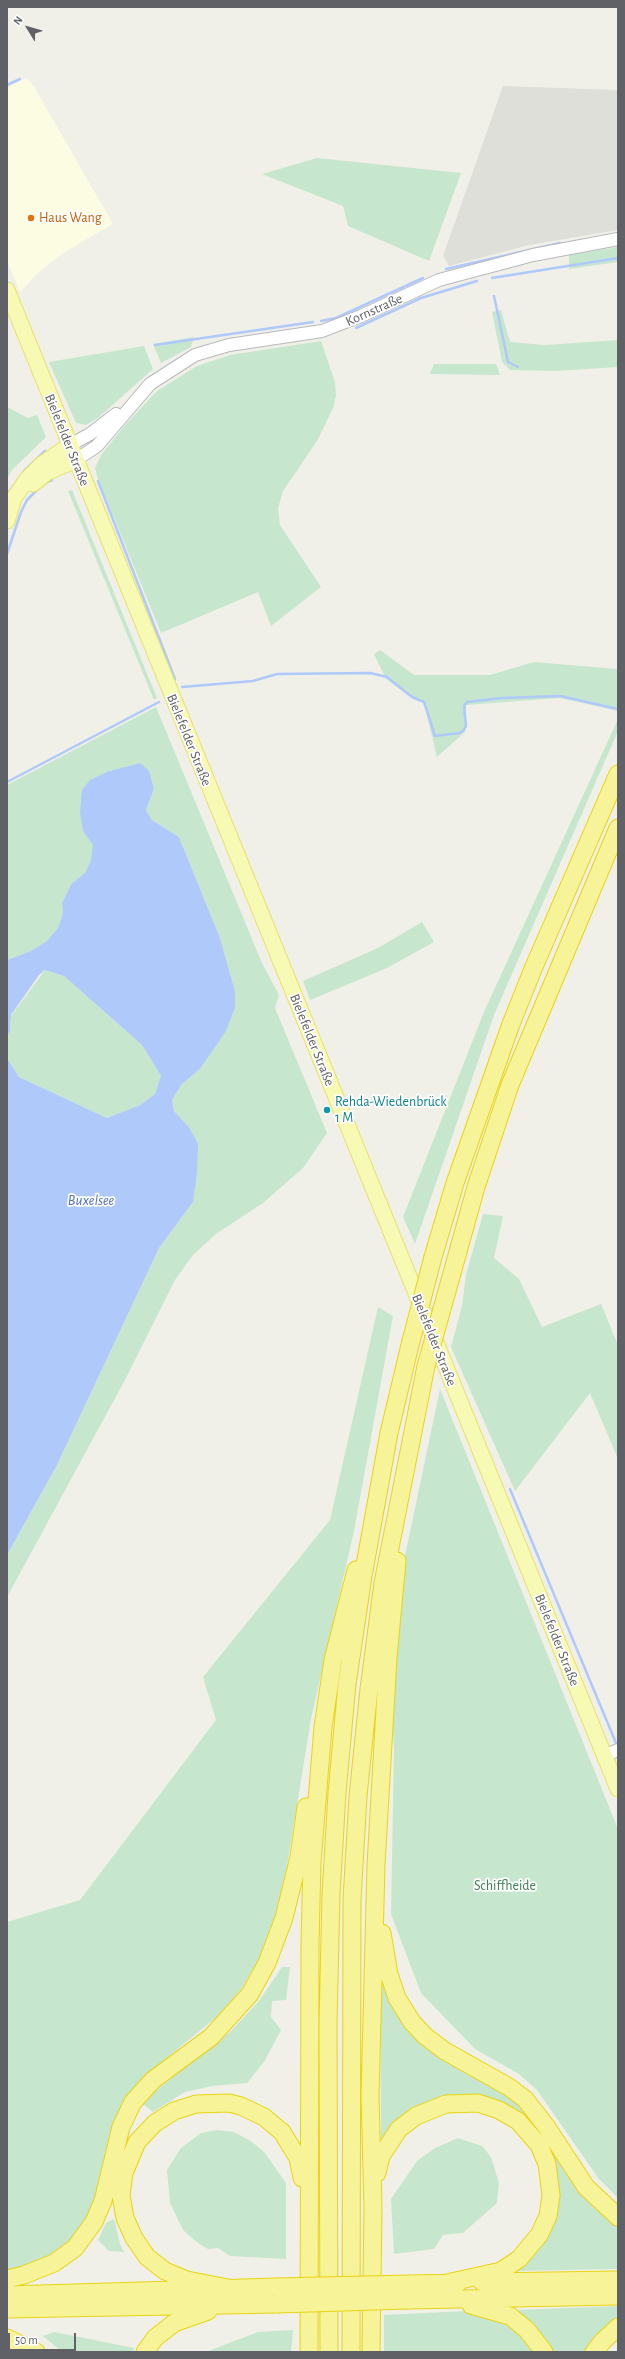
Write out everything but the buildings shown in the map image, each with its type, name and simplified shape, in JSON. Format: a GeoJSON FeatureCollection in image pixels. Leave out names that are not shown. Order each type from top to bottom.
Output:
{"type":"FeatureCollection","features":[{"type":"Feature","properties":{"kind":"highway"},"geometry":{"type":"LineString","coordinates":[[328,2352],[331,1895],[337,1793],[347,1684],[376,1503],[389,1433],[410,1345],[433,1257],[455,1183],[511,1024],[533,969],[618,774]]}},
{"type":"Feature","properties":{"kind":"highway"},"geometry":{"type":"LineString","coordinates":[[351,2352],[352,1900],[358,1796],[369,1689],[383,1583],[426,1366],[476,1187],[510,1084],[618,828]]}},
{"type":"Feature","properties":{"kind":"highway"},"geometry":{"type":"LineString","coordinates":[[371,2351],[373,2208],[370,2096],[376,1865],[388,1656],[405,1466]]}},
{"type":"Feature","properties":{"kind":"highway"},"geometry":{"type":"LineString","coordinates":[[309,2352],[308,2225],[312,1862],[323,1727],[333,1660],[349,1592],[376,1503]]}},
{"type":"Feature","properties":{"kind":"highway"},"geometry":{"type":"LineString","coordinates":[[7,2279],[24,2275],[54,2263],[75,2248],[94,2222],[102,2201],[121,2127],[133,2102],[153,2080],[211,2037],[226,2023],[253,1988],[267,1963],[284,1918],[299,1857],[313,1764],[323,1727]]}},
{"type":"Feature","properties":{"kind":"highway"},"geometry":{"type":"LineString","coordinates":[[376,1865],[380,1922],[389,1974],[397,1998],[412,2022],[425,2036],[445,2051],[498,2080],[525,2099],[546,2126],[586,2187],[618,2217]]}},
{"type":"Feature","properties":{"kind":"highway"},"geometry":{"type":"LineString","coordinates":[[234,2289],[187,2280],[165,2271],[148,2257],[129,2229],[121,2195],[124,2173],[137,2142],[155,2124],[174,2111],[206,2102],[242,2106],[264,2117],[282,2132],[298,2158],[301,2168],[308,2225]]}},
{"type":"Feature","properties":{"kind":"highway"},"geometry":{"type":"LineString","coordinates":[[373,2208],[377,2173],[386,2147],[403,2126],[425,2110],[446,2104],[478,2103],[509,2114],[526,2128],[541,2149],[550,2174],[551,2200],[544,2226],[530,2248],[510,2266],[501,2271],[445,2291]]}},
{"type":"Feature","properties":{"kind":"highway"},"geometry":{"type":"LineString","coordinates":[[7,2308],[277,2304],[409,2292],[618,2280]]}},
{"type":"Feature","properties":{"kind":"highway"},"geometry":{"type":"LineString","coordinates":[[7,2295],[277,2287],[409,2292]]}},
{"type":"Feature","properties":{"kind":"highway"},"geometry":{"type":"LineString","coordinates":[[445,2291],[618,2296]]}},
{"type":"Feature","properties":{"kind":"highway"},"geometry":{"type":"LineString","coordinates":[[445,2291],[510,2316],[527,2330],[544,2352]]}},
{"type":"Feature","properties":{"kind":"highway"},"geometry":{"type":"LineString","coordinates":[[145,2352],[155,2338],[174,2323],[198,2313],[247,2304]]}},
{"type":"Feature","properties":{"kind":"highway"},"geometry":{"type":"LineString","coordinates":[[594,2352],[603,2340],[618,2327]]}},
{"type":"Feature","properties":{"kind":"highway"},"geometry":{"type":"LineString","coordinates":[[7,2338],[36,2352]]}},
{"type":"Feature","properties":{"kind":"main road","name":"Bielefelder Straße"},"geometry":{"type":"LineString","coordinates":[[7,290],[611,1753],[618,1789]]}},
{"type":"Feature","properties":{"kind":"main road"},"geometry":{"type":"LineString","coordinates":[[7,521],[14,498],[27,479],[42,464],[70,445]]}},
{"type":"Feature","properties":{"kind":"main road"},"geometry":{"type":"LineString","coordinates":[[7,527],[18,500],[33,484],[48,472],[76,460]]}},
{"type":"Feature","properties":{"kind":"street","name":"Kornstraße"},"geometry":{"type":"LineString","coordinates":[[70,445],[101,427],[162,375],[195,355],[229,345],[322,331],[355,319],[439,280],[533,255],[618,239]]}},
{"type":"Feature","properties":{"kind":"street","name":"Kornstraße"},"geometry":{"type":"LineString","coordinates":[[76,460],[97,446],[138,395]]}},
{"type":"Feature","properties":{"kind":"shaded area"},"geometry":{"type":"Polygon","coordinates":[[[26,78],[33,85],[113,224],[63,253],[38,273],[20,292],[7,261],[7,88],[26,78]]]}},
{"type":"Feature","properties":{"kind":"shaded area"},"geometry":{"type":"Polygon","coordinates":[[[503,86],[618,90],[618,230],[529,245],[449,266],[443,256],[503,86]]]}},
{"type":"Feature","properties":{"kind":"green space"},"geometry":{"type":"Polygon","coordinates":[[[317,158],[461,173],[429,261],[348,226],[343,206],[262,174],[317,158]]]}},
{"type":"Feature","properties":{"kind":"green space"},"geometry":{"type":"Polygon","coordinates":[[[618,247],[618,262],[569,269],[569,255],[618,247]]]}},
{"type":"Feature","properties":{"kind":"green space"},"geometry":{"type":"Polygon","coordinates":[[[501,310],[510,342],[545,345],[618,340],[618,367],[555,371],[510,370],[502,362],[492,312],[501,310]]]}},
{"type":"Feature","properties":{"kind":"green space"},"geometry":{"type":"Polygon","coordinates":[[[194,337],[191,347],[161,363],[153,344],[194,337]]]}},
{"type":"Feature","properties":{"kind":"green space"},"geometry":{"type":"Polygon","coordinates":[[[321,341],[335,382],[336,396],[333,408],[317,441],[283,491],[278,508],[280,525],[321,587],[271,626],[258,592],[161,633],[97,476],[95,468],[101,455],[126,424],[157,391],[197,366],[230,355],[321,341]]]}},
{"type":"Feature","properties":{"kind":"green space"},"geometry":{"type":"Polygon","coordinates":[[[144,346],[153,369],[99,417],[86,425],[76,423],[49,362],[144,346]]]}},
{"type":"Feature","properties":{"kind":"green space"},"geometry":{"type":"Polygon","coordinates":[[[434,364],[496,364],[500,375],[430,374],[434,364]]]}},
{"type":"Feature","properties":{"kind":"green space"},"geometry":{"type":"Polygon","coordinates":[[[7,407],[28,418],[37,415],[46,437],[12,470],[7,479],[7,407]]]}},
{"type":"Feature","properties":{"kind":"green space"},"geometry":{"type":"Polygon","coordinates":[[[72,490],[157,698],[154,700],[68,491],[72,490]]]}},
{"type":"Feature","properties":{"kind":"green space"},"geometry":{"type":"Polygon","coordinates":[[[380,650],[414,675],[490,675],[534,662],[618,669],[618,711],[560,698],[466,705],[465,732],[437,757],[424,703],[413,699],[386,679],[374,654],[380,650]]]}},
{"type":"Feature","properties":{"kind":"green space"},"geometry":{"type":"Polygon","coordinates":[[[156,707],[262,963],[279,995],[275,1008],[327,1133],[303,1168],[263,1203],[216,1234],[193,1255],[175,1280],[126,1378],[7,1597],[7,1555],[57,1465],[159,1248],[193,1202],[189,1127],[174,1111],[172,1100],[182,1084],[200,1069],[235,1007],[235,991],[220,938],[179,837],[152,820],[146,810],[154,789],[140,763],[109,771],[83,831],[94,845],[91,860],[85,873],[71,884],[62,903],[63,913],[58,928],[47,941],[31,951],[7,960],[7,785],[156,707]]]}},
{"type":"Feature","properties":{"kind":"green space"},"geometry":{"type":"Polygon","coordinates":[[[618,719],[618,731],[494,1015],[415,1244],[403,1217],[484,1012],[618,719]]]}},
{"type":"Feature","properties":{"kind":"green space"},"geometry":{"type":"Polygon","coordinates":[[[422,922],[434,942],[387,968],[310,1000],[303,981],[378,948],[422,922]]]}},
{"type":"Feature","properties":{"kind":"green space"},"geometry":{"type":"Polygon","coordinates":[[[45,970],[64,976],[142,1045],[161,1076],[155,1094],[140,1105],[107,1118],[19,1077],[7,1058],[7,1036],[10,1031],[11,1016],[45,970]]]}},
{"type":"Feature","properties":{"kind":"green space"},"geometry":{"type":"Polygon","coordinates":[[[483,1214],[503,1216],[494,1258],[519,1279],[542,1327],[601,1304],[618,1345],[618,1459],[590,1393],[515,1491],[451,1347],[462,1306],[466,1275],[483,1214]]]}},
{"type":"Feature","properties":{"kind":"green space"},"geometry":{"type":"Polygon","coordinates":[[[378,1307],[393,1316],[354,1531],[311,1719],[288,1860],[276,1915],[259,1958],[242,1988],[219,2015],[147,2074],[126,2096],[110,2133],[94,2199],[86,2218],[71,2241],[51,2256],[21,2268],[7,2271],[7,1922],[80,1900],[216,1720],[203,1677],[330,1520],[378,1307]]]}},
{"type":"Feature","properties":{"kind":"green space","name":"Schiffheide"},"geometry":{"type":"Polygon","coordinates":[[[440,1389],[618,1829],[618,2198],[599,2179],[537,2090],[519,2074],[475,2049],[421,1993],[391,1914],[394,1749],[392,1713],[405,1556],[440,1389]]]}},
{"type":"Feature","properties":{"kind":"green space"},"geometry":{"type":"Polygon","coordinates":[[[380,1966],[392,1999],[521,2104],[618,2225],[618,2269],[515,2271],[532,2257],[546,2238],[557,2172],[486,2098],[460,2095],[442,2098],[381,2138],[380,1966]]]}},
{"type":"Feature","properties":{"kind":"green space"},"geometry":{"type":"Polygon","coordinates":[[[282,1967],[290,1967],[286,2000],[272,2001],[271,2017],[281,2030],[264,2062],[247,2083],[212,2086],[185,2092],[153,2112],[143,2104],[153,2093],[230,2032],[259,2001],[282,1967]]]}},
{"type":"Feature","properties":{"kind":"green space"},"geometry":{"type":"Polygon","coordinates":[[[217,2130],[234,2132],[251,2141],[265,2153],[286,2183],[286,2259],[230,2256],[218,2248],[208,2249],[199,2244],[183,2230],[170,2203],[167,2170],[181,2148],[201,2133],[217,2130]]]}},
{"type":"Feature","properties":{"kind":"green space"},"geometry":{"type":"Polygon","coordinates":[[[458,2138],[482,2146],[491,2157],[499,2183],[497,2203],[463,2233],[443,2235],[434,2249],[394,2254],[391,2199],[417,2161],[435,2148],[458,2138]]]}},
{"type":"Feature","properties":{"kind":"green space"},"geometry":{"type":"Polygon","coordinates":[[[113,2219],[120,2244],[124,2252],[109,2251],[98,2240],[106,2223],[113,2219]]]}},
{"type":"Feature","properties":{"kind":"green space"},"geometry":{"type":"Polygon","coordinates":[[[618,2306],[618,2321],[587,2352],[550,2352],[514,2310],[618,2306]]]}},
{"type":"Feature","properties":{"kind":"green space"},"geometry":{"type":"Polygon","coordinates":[[[466,2311],[496,2318],[516,2329],[534,2352],[384,2352],[384,2315],[466,2311]]]}},
{"type":"Feature","properties":{"kind":"green space"},"geometry":{"type":"Polygon","coordinates":[[[293,2330],[291,2352],[206,2352],[258,2332],[293,2330]]]}},
{"type":"Feature","properties":{"kind":"green space"},"geometry":{"type":"Polygon","coordinates":[[[54,2332],[134,2348],[133,2352],[62,2352],[43,2336],[54,2332]]]}},
{"type":"Feature","properties":{"kind":"water","name":"Buxelsee"},"geometry":{"type":"Polygon","coordinates":[[[140,763],[149,771],[154,789],[146,810],[152,820],[179,837],[220,938],[235,991],[235,1007],[226,1031],[200,1069],[182,1084],[172,1100],[174,1111],[189,1127],[198,1144],[197,1172],[193,1202],[159,1248],[57,1465],[7,1555],[7,1058],[19,1077],[107,1118],[140,1105],[155,1094],[161,1076],[142,1045],[64,976],[45,970],[39,975],[11,1015],[10,1031],[7,1036],[7,960],[31,951],[47,941],[58,928],[63,913],[62,903],[71,884],[85,873],[91,860],[93,845],[83,831],[80,812],[82,790],[90,780],[109,771],[140,763]]]}},
{"type":"Feature","properties":{"kind":"waterway"},"geometry":{"type":"LineString","coordinates":[[7,85],[20,79]]}},
{"type":"Feature","properties":{"kind":"waterway"},"geometry":{"type":"LineString","coordinates":[[446,269],[560,243]]}},
{"type":"Feature","properties":{"kind":"waterway"},"geometry":{"type":"LineString","coordinates":[[492,278],[618,258]]}},
{"type":"Feature","properties":{"kind":"waterway"},"geometry":{"type":"LineString","coordinates":[[321,321],[336,318],[423,278]]}},
{"type":"Feature","properties":{"kind":"waterway"},"geometry":{"type":"LineString","coordinates":[[356,328],[421,298],[477,281]]}},
{"type":"Feature","properties":{"kind":"waterway"},"geometry":{"type":"LineString","coordinates":[[494,296],[508,362],[518,367]]}},
{"type":"Feature","properties":{"kind":"waterway"},"geometry":{"type":"LineString","coordinates":[[155,345],[313,322]]}},
{"type":"Feature","properties":{"kind":"waterway"},"geometry":{"type":"LineString","coordinates":[[9,492],[25,470],[45,451]]}},
{"type":"Feature","properties":{"kind":"waterway"},"geometry":{"type":"LineString","coordinates":[[45,483],[52,480]]}},
{"type":"Feature","properties":{"kind":"waterway"},"geometry":{"type":"LineString","coordinates":[[98,481],[175,679]]}},
{"type":"Feature","properties":{"kind":"waterway"},"geometry":{"type":"LineString","coordinates":[[7,554],[21,512],[27,500],[38,489]]}},
{"type":"Feature","properties":{"kind":"waterway"},"geometry":{"type":"LineString","coordinates":[[182,687],[253,681],[277,674],[370,673],[387,677],[412,697],[424,702],[435,736],[459,733],[463,731],[466,726],[464,706],[467,702],[502,698],[560,696],[618,709]]}},
{"type":"Feature","properties":{"kind":"waterway"},"geometry":{"type":"LineString","coordinates":[[7,782],[159,702]]}},
{"type":"Feature","properties":{"kind":"waterway"},"geometry":{"type":"LineString","coordinates":[[510,1489],[616,1743]]}},
{"type":"Feature","properties":{"kind":"place","name":"Haus Wang"},"geometry":{"type":"Point","coordinates":[31,218]}},
{"type":"Feature","properties":{"kind":"place","name":"Rehda-Wiedenbrück 1 M"},"geometry":{"type":"Point","coordinates":[327,1110]}}]}
